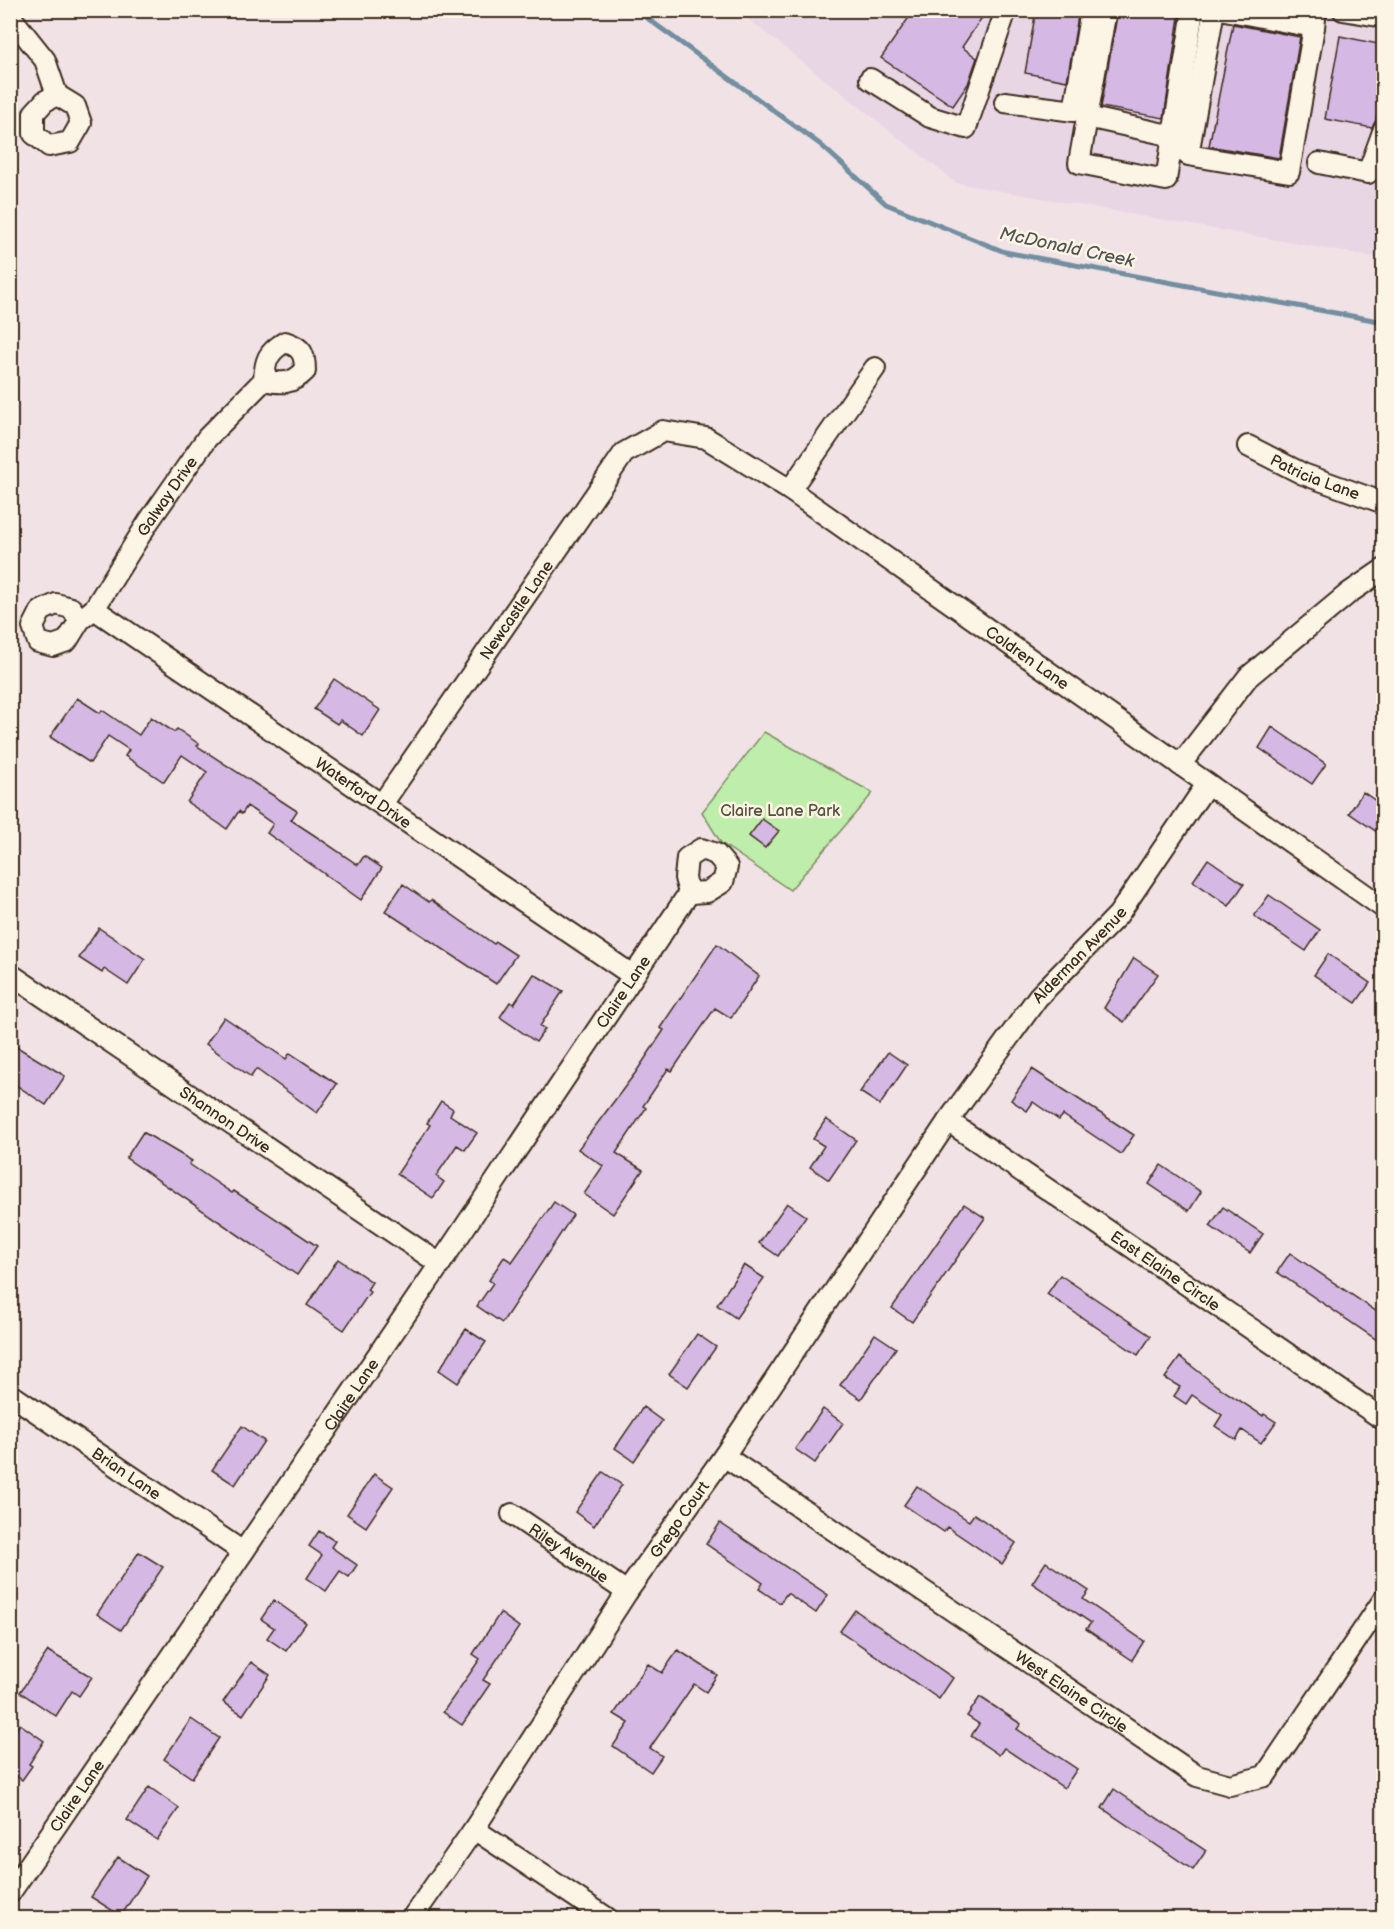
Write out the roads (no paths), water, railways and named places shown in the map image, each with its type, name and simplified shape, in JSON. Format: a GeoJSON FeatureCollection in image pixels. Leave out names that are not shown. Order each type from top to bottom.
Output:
{"type":"FeatureCollection","features":[{"type":"Feature","properties":{"kind":"street"},"geometry":{"type":"LineString","coordinates":[[870,79],[930,117],[966,128],[1006,10]]}},
{"type":"Feature","properties":{"kind":"street"},"geometry":{"type":"LineString","coordinates":[[1005,102],[1074,111],[1091,10]]}},
{"type":"Feature","properties":{"kind":"street"},"geometry":{"type":"LineString","coordinates":[[1106,10],[1079,163],[1166,180],[1193,10]]}},
{"type":"Feature","properties":{"kind":"street"},"geometry":{"type":"LineString","coordinates":[[1214,10],[1188,156],[1289,172],[1315,19],[1226,10]]}},
{"type":"Feature","properties":{"kind":"street"},"geometry":{"type":"LineString","coordinates":[[1343,10],[1383,17]]}},
{"type":"Feature","properties":{"kind":"street"},"geometry":{"type":"LineString","coordinates":[[10,16],[45,60],[57,95]]}},
{"type":"Feature","properties":{"kind":"street"},"geometry":{"type":"LineString","coordinates":[[1087,117],[1173,136]]}},
{"type":"Feature","properties":{"kind":"street"},"geometry":{"type":"LineString","coordinates":[[1319,163],[1368,173],[1383,129]]}},
{"type":"Feature","properties":{"kind":"street"},"geometry":{"type":"LineString","coordinates":[[789,490],[875,368]]}},
{"type":"Feature","properties":{"kind":"street","name":"Galway Drive"},"geometry":{"type":"LineString","coordinates":[[87,615],[207,438],[264,380]]}},
{"type":"Feature","properties":{"kind":"street","name":"Coldren Lane"},"geometry":{"type":"LineString","coordinates":[[663,431],[706,438],[789,490],[1383,908]]}},
{"type":"Feature","properties":{"kind":"street","name":"Newcastle Lane"},"geometry":{"type":"LineString","coordinates":[[382,804],[624,453],[663,431]]}},
{"type":"Feature","properties":{"kind":"street","name":"Patricia Lane"},"geometry":{"type":"LineString","coordinates":[[1248,446],[1303,474],[1383,503]]}},
{"type":"Feature","properties":{"kind":"street"},"geometry":{"type":"LineString","coordinates":[[1180,765],[1248,677],[1349,593],[1383,569]]}},
{"type":"Feature","properties":{"kind":"street","name":"Waterford Drive"},"geometry":{"type":"LineString","coordinates":[[87,615],[382,804],[632,975]]}},
{"type":"Feature","properties":{"kind":"street","name":"Alderman Avenue"},"geometry":{"type":"LineString","coordinates":[[948,1121],[1038,997],[1118,915],[1207,784]]}},
{"type":"Feature","properties":{"kind":"street","name":"Claire Lane"},"geometry":{"type":"LineString","coordinates":[[10,1893],[440,1264],[689,893]]}},
{"type":"Feature","properties":{"kind":"street","name":"Shannon Drive"},"geometry":{"type":"LineString","coordinates":[[10,974],[440,1264]]}},
{"type":"Feature","properties":{"kind":"street","name":"East Elaine Circle"},"geometry":{"type":"LineString","coordinates":[[948,1121],[1383,1420]]}},
{"type":"Feature","properties":{"kind":"street","name":"Grego Court"},"geometry":{"type":"LineString","coordinates":[[412,1918],[474,1829],[627,1592],[724,1456],[948,1121]]}},
{"type":"Feature","properties":{"kind":"street","name":"Brian Lane"},"geometry":{"type":"LineString","coordinates":[[10,1394],[243,1552]]}},
{"type":"Feature","properties":{"kind":"street","name":"West Elaine Circle"},"geometry":{"type":"LineString","coordinates":[[724,1456],[1197,1776],[1230,1785],[1265,1776],[1381,1608]]}},
{"type":"Feature","properties":{"kind":"street","name":"Riley Avenue"},"geometry":{"type":"LineString","coordinates":[[512,1514],[627,1592]]}},
{"type":"Feature","properties":{"kind":"street"},"geometry":{"type":"LineString","coordinates":[[474,1829],[607,1918]]}},
{"type":"Feature","properties":{"kind":"waterway","name":"McDonald Creek"},"geometry":{"type":"LineString","coordinates":[[636,10],[821,145],[886,204],[1005,252],[1384,322]]}},
{"type":"Feature","properties":{"kind":"park label","name":"Claire Lane Park"},"geometry":{"type":"Point","coordinates":[780,810]}}]}
